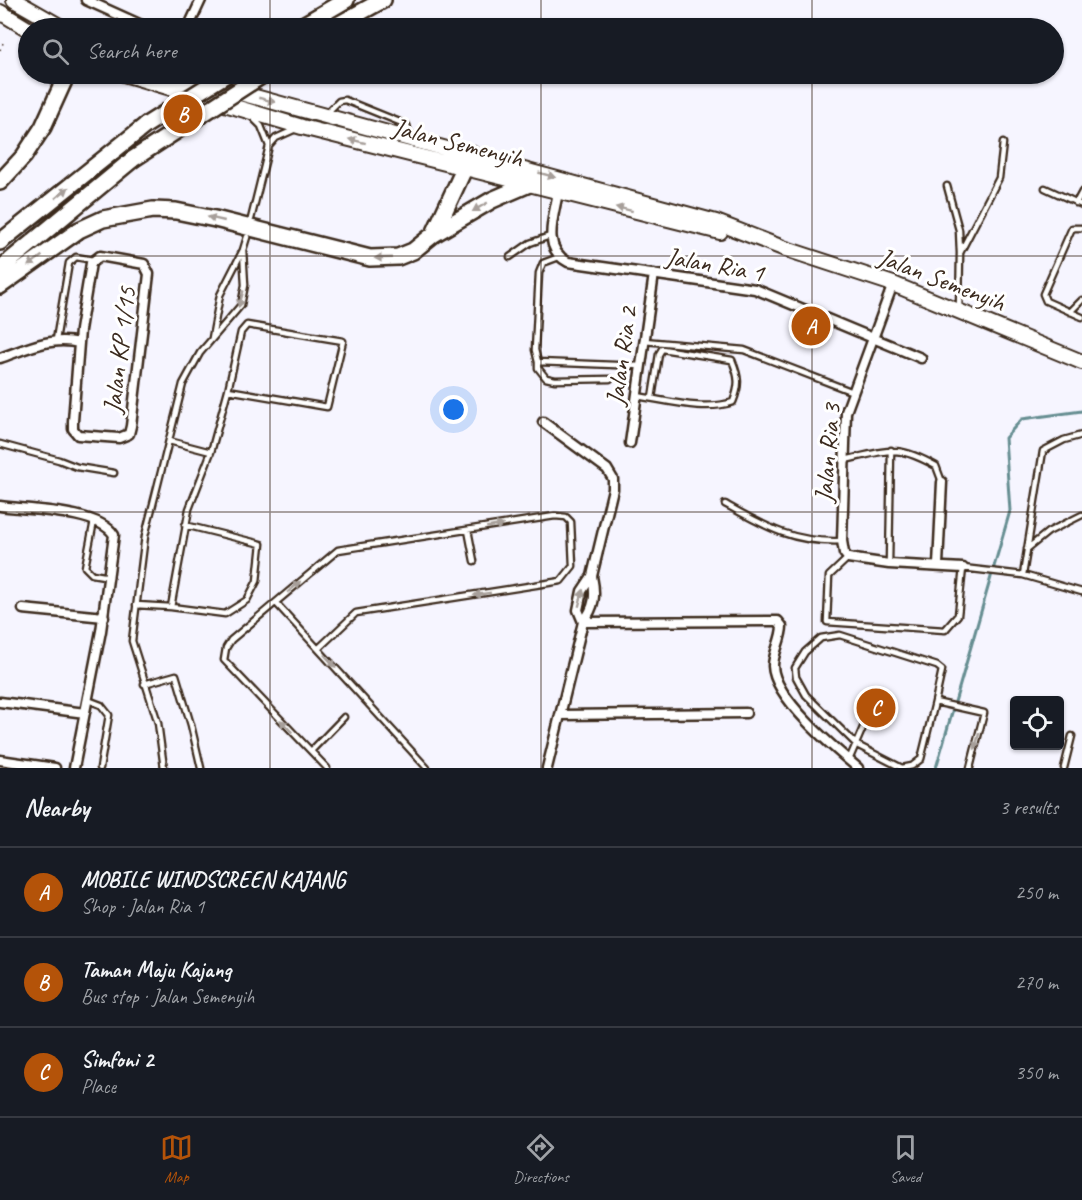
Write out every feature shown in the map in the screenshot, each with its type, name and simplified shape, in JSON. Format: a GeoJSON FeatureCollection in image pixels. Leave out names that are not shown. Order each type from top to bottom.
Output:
{"type":"FeatureCollection","features":[{"type":"Feature","properties":{"kind":"highway"},"geometry":{"type":"LineString","coordinates":[[314,18],[346,0]]}},
{"type":"Feature","properties":{"kind":"highway"},"geometry":{"type":"LineString","coordinates":[[350,18],[383,0]]}},
{"type":"Feature","properties":{"kind":"highway"},"geometry":{"type":"LineString","coordinates":[[54,84],[56,95]]}},
{"type":"Feature","properties":{"kind":"highway"},"geometry":{"type":"LineString","coordinates":[[0,182],[24,156],[43,127],[62,84]]}},
{"type":"Feature","properties":{"kind":"highway"},"geometry":{"type":"LineString","coordinates":[[0,242],[146,125],[211,84]]}},
{"type":"Feature","properties":{"kind":"highway"},"geometry":{"type":"LineString","coordinates":[[0,269],[133,159],[249,84]]}},
{"type":"Feature","properties":{"kind":"highway"},"geometry":{"type":"LineString","coordinates":[[434,234],[468,161]]}},
{"type":"Feature","properties":{"kind":"highway"},"geometry":{"type":"LineString","coordinates":[[0,286],[79,230],[103,219],[137,211],[185,213],[370,258],[398,257],[412,251],[434,234],[492,200],[529,184]]}},
{"type":"Feature","properties":{"kind":"main road"},"geometry":{"type":"LineString","coordinates":[[14,0],[31,5],[49,18]]}},
{"type":"Feature","properties":{"kind":"main road"},"geometry":{"type":"LineString","coordinates":[[4,15],[31,5]]}},
{"type":"Feature","properties":{"kind":"main road"},"geometry":{"type":"LineString","coordinates":[[4,15],[18,23]]}},
{"type":"Feature","properties":{"kind":"main road","name":"Jalan Semenyih"},"geometry":{"type":"LineString","coordinates":[[157,84],[295,125],[468,161],[716,222],[783,248],[893,284],[1082,362]]}},
{"type":"Feature","properties":{"kind":"main road","name":"Jalan Semenyih"},"geometry":{"type":"LineString","coordinates":[[207,84],[410,138],[529,184],[783,248]]}},
{"type":"Feature","properties":{"kind":"main road"},"geometry":{"type":"LineString","coordinates":[[293,107],[295,125]]}},
{"type":"Feature","properties":{"kind":"street"},"geometry":{"type":"LineString","coordinates":[[86,0],[126,18]]}},
{"type":"Feature","properties":{"kind":"street"},"geometry":{"type":"LineString","coordinates":[[193,18],[201,0]]}},
{"type":"Feature","properties":{"kind":"street"},"geometry":{"type":"LineString","coordinates":[[558,192],[550,236],[553,249],[559,257]]}},
{"type":"Feature","properties":{"kind":"street","name":"Jalan KP 1/15"},"geometry":{"type":"LineString","coordinates":[[100,256],[144,264],[149,274],[129,434],[119,438],[78,435],[73,429],[79,343],[93,260],[100,256]]}},
{"type":"Feature","properties":{"kind":"street","name":"Jalan Ria 1"},"geometry":{"type":"LineString","coordinates":[[559,257],[568,262],[755,289],[921,358]]}},
{"type":"Feature","properties":{"kind":"street","name":"Jalan Ria 2"},"geometry":{"type":"LineString","coordinates":[[630,443],[654,274]]}},
{"type":"Feature","properties":{"kind":"street","name":"Jalan Ria 3"},"geometry":{"type":"LineString","coordinates":[[848,558],[844,553],[842,541],[846,412],[893,284]]}},
{"type":"Feature","properties":{"kind":"street","name":"Jalan KP 1/15"},"geometry":{"type":"LineString","coordinates":[[0,358],[56,340],[79,343]]}},
{"type":"Feature","properties":{"kind":"street"},"geometry":{"type":"LineString","coordinates":[[543,422],[607,469],[613,479],[613,489],[592,576],[582,591],[578,610],[583,622]]}},
{"type":"Feature","properties":{"kind":"street"},"geometry":{"type":"LineString","coordinates":[[938,565],[942,482]]}},
{"type":"Feature","properties":{"kind":"street"},"geometry":{"type":"LineString","coordinates":[[0,506],[82,516],[110,529],[114,535],[104,617],[75,768]]}},
{"type":"Feature","properties":{"kind":"street"},"geometry":{"type":"LineString","coordinates":[[848,558],[889,564],[963,568]]}},
{"type":"Feature","properties":{"kind":"street"},"geometry":{"type":"LineString","coordinates":[[547,768],[583,622],[592,611],[596,593],[592,576]]}},
{"type":"Feature","properties":{"kind":"street"},"geometry":{"type":"LineString","coordinates":[[23,609],[104,617]]}},
{"type":"Feature","properties":{"kind":"street"},"geometry":{"type":"LineString","coordinates":[[583,622],[778,621],[782,626],[773,666],[778,686],[800,712],[858,768]]}},
{"type":"Feature","properties":{"kind":"street"},"geometry":{"type":"LineString","coordinates":[[0,702],[85,713]]}},
{"type":"Feature","properties":{"kind":"street"},"geometry":{"type":"LineString","coordinates":[[560,715],[746,713]]}},
{"type":"Feature","properties":{"kind":"street"},"geometry":{"type":"LineString","coordinates":[[0,760],[55,768]]}},
{"type":"Feature","properties":{"kind":"lane"},"geometry":{"type":"LineString","coordinates":[[326,116],[333,105],[345,100],[407,125],[410,138]]}},
{"type":"Feature","properties":{"kind":"lane"},"geometry":{"type":"LineString","coordinates":[[245,111],[261,126],[269,147]]}},
{"type":"Feature","properties":{"kind":"lane"},"geometry":{"type":"LineString","coordinates":[[251,219],[269,147],[276,138],[295,125]]}},
{"type":"Feature","properties":{"kind":"lane"},"geometry":{"type":"LineString","coordinates":[[960,253],[990,200],[999,178],[1003,143]]}},
{"type":"Feature","properties":{"kind":"lane"},"geometry":{"type":"LineString","coordinates":[[947,186],[959,230],[959,310]]}},
{"type":"Feature","properties":{"kind":"lane"},"geometry":{"type":"LineString","coordinates":[[1045,189],[1079,204],[1082,192]]}},
{"type":"Feature","properties":{"kind":"lane"},"geometry":{"type":"LineString","coordinates":[[1082,228],[1072,228],[1043,294],[1046,301],[1082,317]]}},
{"type":"Feature","properties":{"kind":"lane"},"geometry":{"type":"LineString","coordinates":[[510,257],[530,243],[550,236]]}},
{"type":"Feature","properties":{"kind":"lane"},"geometry":{"type":"LineString","coordinates":[[212,338],[220,295],[243,250],[247,237]]}},
{"type":"Feature","properties":{"kind":"lane"},"geometry":{"type":"LineString","coordinates":[[164,768],[158,723],[132,641],[145,536],[183,384],[212,338],[241,305],[245,285],[243,250]]}},
{"type":"Feature","properties":{"kind":"lane"},"geometry":{"type":"LineString","coordinates":[[56,340],[69,263],[76,257],[93,260]]}},
{"type":"Feature","properties":{"kind":"lane"},"geometry":{"type":"LineString","coordinates":[[559,257],[543,263],[539,273],[535,350],[538,368],[546,378],[555,380],[610,379]]}},
{"type":"Feature","properties":{"kind":"lane"},"geometry":{"type":"LineString","coordinates":[[1070,312],[1082,300]]}},
{"type":"Feature","properties":{"kind":"lane"},"geometry":{"type":"LineString","coordinates":[[171,607],[185,525],[212,452],[241,332],[247,325],[344,341],[327,407],[228,390]]}},
{"type":"Feature","properties":{"kind":"lane"},"geometry":{"type":"LineString","coordinates":[[644,341],[744,350],[853,392]]}},
{"type":"Feature","properties":{"kind":"lane"},"geometry":{"type":"LineString","coordinates":[[636,396],[718,407],[733,402],[740,386],[738,375],[732,360],[662,349],[658,354],[652,398]]}},
{"type":"Feature","properties":{"kind":"lane"},"geometry":{"type":"LineString","coordinates":[[538,362],[640,366]]}},
{"type":"Feature","properties":{"kind":"lane"},"geometry":{"type":"LineString","coordinates":[[1023,575],[1042,451],[1064,440],[1082,435]]}},
{"type":"Feature","properties":{"kind":"lane"},"geometry":{"type":"LineString","coordinates":[[169,441],[212,452]]}},
{"type":"Feature","properties":{"kind":"lane"},"geometry":{"type":"LineString","coordinates":[[0,444],[59,460],[77,468],[114,473]]}},
{"type":"Feature","properties":{"kind":"lane"},"geometry":{"type":"LineString","coordinates":[[889,564],[891,450]]}},
{"type":"Feature","properties":{"kind":"lane"},"geometry":{"type":"LineString","coordinates":[[844,460],[891,450],[912,453],[936,466],[942,482]]}},
{"type":"Feature","properties":{"kind":"lane"},"geometry":{"type":"LineString","coordinates":[[725,504],[768,528],[795,538],[818,542],[842,541]]}},
{"type":"Feature","properties":{"kind":"lane"},"geometry":{"type":"LineString","coordinates":[[1027,549],[1048,532],[1082,515]]}},
{"type":"Feature","properties":{"kind":"lane"},"geometry":{"type":"LineString","coordinates":[[319,648],[356,613],[561,581],[573,566],[571,522],[566,517],[555,516],[338,550],[231,640],[226,648],[224,660],[327,768]]}},
{"type":"Feature","properties":{"kind":"lane"},"geometry":{"type":"LineString","coordinates":[[94,521],[85,567],[92,574],[110,577]]}},
{"type":"Feature","properties":{"kind":"lane"},"geometry":{"type":"LineString","coordinates":[[136,605],[225,614],[247,600],[257,581],[261,544],[185,525]]}},
{"type":"Feature","properties":{"kind":"lane"},"geometry":{"type":"LineString","coordinates":[[468,530],[474,561]]}},
{"type":"Feature","properties":{"kind":"lane"},"geometry":{"type":"LineString","coordinates":[[848,558],[829,576],[827,622],[945,630],[958,615],[963,568],[1023,575],[1082,592]]}},
{"type":"Feature","properties":{"kind":"lane"},"geometry":{"type":"LineString","coordinates":[[276,603],[428,768]]}},
{"type":"Feature","properties":{"kind":"lane"},"geometry":{"type":"LineString","coordinates":[[840,635],[937,666],[942,670],[935,702],[921,759],[912,766],[902,768],[857,745],[806,695],[796,677],[795,668],[805,652],[821,638],[840,635]]}},
{"type":"Feature","properties":{"kind":"lane"},"geometry":{"type":"LineString","coordinates":[[144,684],[176,675],[201,768]]}},
{"type":"Feature","properties":{"kind":"lane"},"geometry":{"type":"LineString","coordinates":[[88,700],[101,705],[109,714],[100,768]]}},
{"type":"Feature","properties":{"kind":"lane"},"geometry":{"type":"LineString","coordinates":[[935,702],[984,713],[970,768]]}},
{"type":"Feature","properties":{"kind":"lane"},"geometry":{"type":"LineString","coordinates":[[311,751],[344,717]]}},
{"type":"Feature","properties":{"kind":"lane"},"geometry":{"type":"LineString","coordinates":[[849,760],[865,723]]}},
{"type":"Feature","properties":{"kind":"lane"},"geometry":{"type":"LineString","coordinates":[[1064,768],[1072,736]]}},
{"type":"Feature","properties":{"kind":"path"},"geometry":{"type":"LineString","coordinates":[[0,50],[4,41]]}},
{"type":"Feature","properties":{"kind":"waterway"},"geometry":{"type":"LineString","coordinates":[[936,768],[1010,511],[1005,438],[1022,419],[1082,411]]}},
{"type":"Feature","properties":{"kind":"place","name":"Taman Maju Kajang"},"geometry":{"type":"Point","coordinates":[183,114]}},
{"type":"Feature","properties":{"kind":"place","name":"MOBILE WINDSCREEN KAJANG"},"geometry":{"type":"Point","coordinates":[811,326]}},
{"type":"Feature","properties":{"kind":"place","name":"Simfoni 2"},"geometry":{"type":"Point","coordinates":[876,708]}}]}
